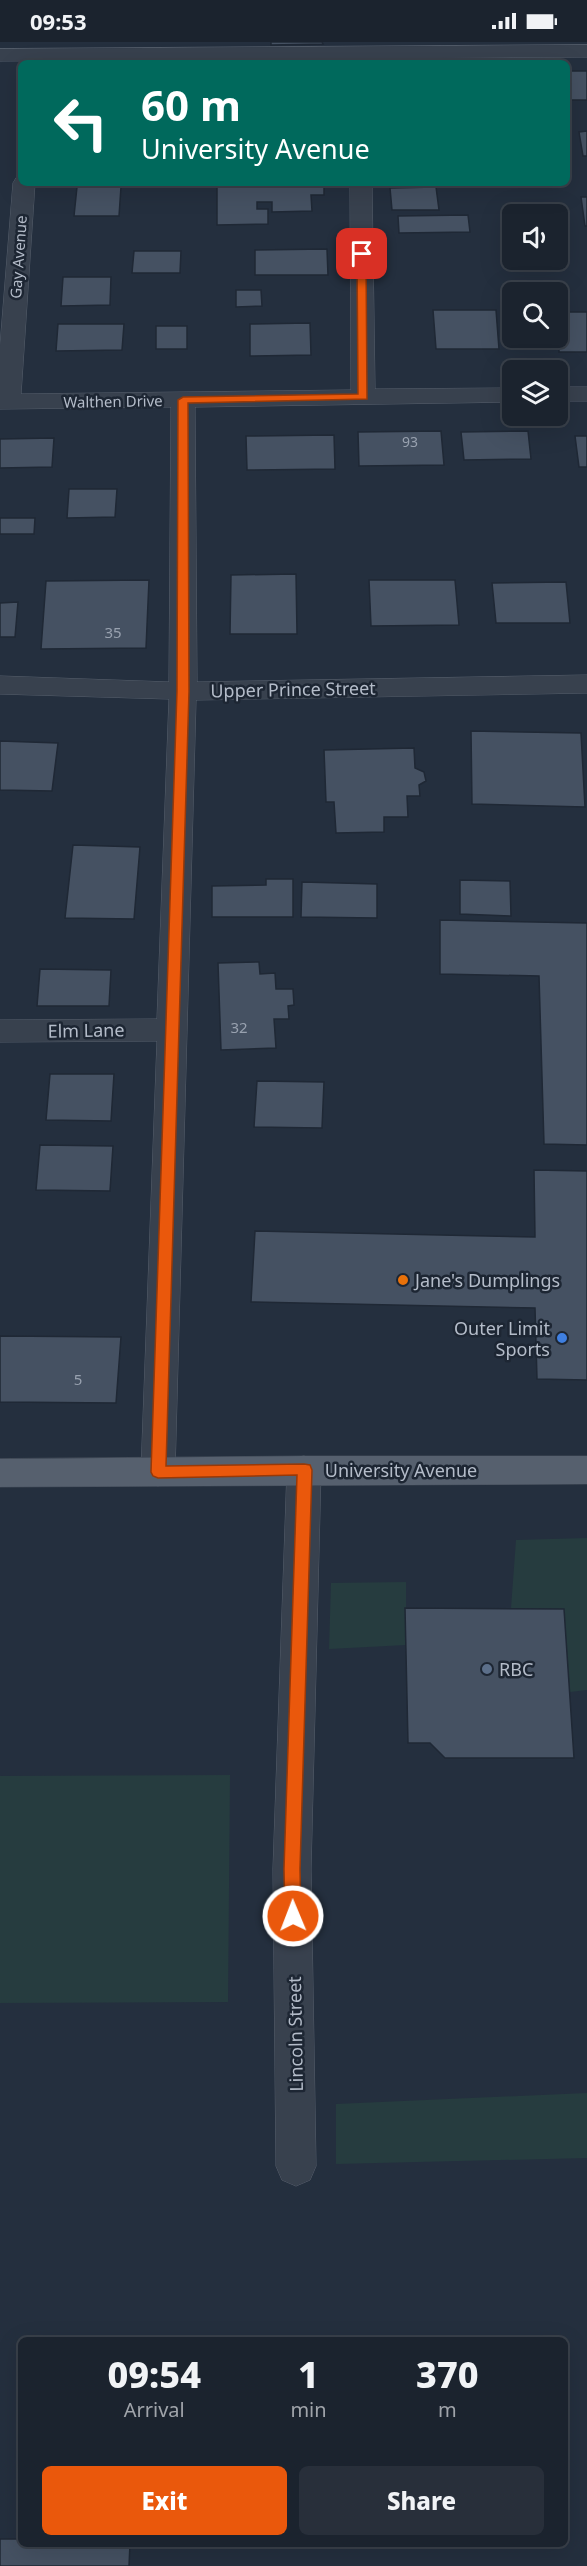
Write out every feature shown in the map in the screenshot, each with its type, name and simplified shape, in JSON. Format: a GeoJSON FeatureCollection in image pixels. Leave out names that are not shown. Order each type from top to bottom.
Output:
{"type":"FeatureCollection","features":[{"type":"Feature","properties":{"kind":"main road","name":"University Avenue"},"geometry":{"type":"LineString","coordinates":[[0,1473],[587,1470]]}},
{"type":"Feature","properties":{"kind":"street"},"geometry":{"type":"LineString","coordinates":[[0,55],[33,59],[359,52],[587,51]]}},
{"type":"Feature","properties":{"kind":"street","name":"Gay Avenue"},"geometry":{"type":"LineString","coordinates":[[4,402],[24,186]]}},
{"type":"Feature","properties":{"kind":"street"},"geometry":{"type":"LineString","coordinates":[[361,186],[363,397]]}},
{"type":"Feature","properties":{"kind":"street"},"geometry":{"type":"LineString","coordinates":[[568,394],[587,394]]}},
{"type":"Feature","properties":{"kind":"street","name":"Walthen Drive"},"geometry":{"type":"LineString","coordinates":[[4,402],[502,395]]}},
{"type":"Feature","properties":{"kind":"street"},"geometry":{"type":"LineString","coordinates":[[158,1472],[183,691],[183,400]]}},
{"type":"Feature","properties":{"kind":"street","name":"Upper Prince Street"},"geometry":{"type":"LineString","coordinates":[[0,685],[183,691],[587,684]]}},
{"type":"Feature","properties":{"kind":"street","name":"Elm Lane"},"geometry":{"type":"LineString","coordinates":[[0,1031],[172,1030]]}},
{"type":"Feature","properties":{"kind":"street","name":"Lincoln Street"},"geometry":{"type":"LineString","coordinates":[[296,2166],[292,1869],[304,1470]]}},
{"type":"Feature","properties":{"kind":"green space"},"geometry":{"type":"Polygon","coordinates":[[[587,1538],[587,1690],[570,1692],[564,1609],[511,1608],[516,1540],[587,1538]]]}},
{"type":"Feature","properties":{"kind":"green space"},"geometry":{"type":"Polygon","coordinates":[[[406,1582],[406,1645],[329,1649],[331,1583],[406,1582]]]}},
{"type":"Feature","properties":{"kind":"green space"},"geometry":{"type":"Polygon","coordinates":[[[230,1775],[228,2002],[0,2003],[0,1776],[230,1775]]]}},
{"type":"Feature","properties":{"kind":"green space"},"geometry":{"type":"Polygon","coordinates":[[[587,2093],[587,2158],[336,2164],[336,2104],[587,2093]]]}},
{"type":"Feature","properties":{"kind":"building"},"geometry":{"type":"Polygon","coordinates":[[[271,42],[322,42],[323,44],[271,45],[271,42]]]}},
{"type":"Feature","properties":{"kind":"building"},"geometry":{"type":"Polygon","coordinates":[[[570,71],[587,71],[587,100],[570,100],[570,71]]]}},
{"type":"Feature","properties":{"kind":"building"},"geometry":{"type":"Polygon","coordinates":[[[587,131],[587,156],[583,156],[579,132],[587,131]]]}},
{"type":"Feature","properties":{"kind":"building"},"geometry":{"type":"Polygon","coordinates":[[[217,186],[324,186],[324,195],[311,195],[312,211],[272,212],[272,202],[257,202],[257,209],[268,209],[268,224],[217,225],[217,186]]]}},
{"type":"Feature","properties":{"kind":"building"},"geometry":{"type":"Polygon","coordinates":[[[77,187],[121,187],[119,216],[74,216],[77,187]]]}},
{"type":"Feature","properties":{"kind":"building"},"geometry":{"type":"Polygon","coordinates":[[[436,187],[439,210],[392,210],[390,188],[436,187]]]}},
{"type":"Feature","properties":{"kind":"building"},"geometry":{"type":"Polygon","coordinates":[[[581,197],[587,197],[587,226],[585,226],[581,197]]]}},
{"type":"Feature","properties":{"kind":"building"},"geometry":{"type":"Polygon","coordinates":[[[468,215],[470,232],[399,233],[398,216],[468,215]]]}},
{"type":"Feature","properties":{"kind":"building"},"geometry":{"type":"Polygon","coordinates":[[[327,249],[328,275],[255,275],[255,250],[327,249]]]}},
{"type":"Feature","properties":{"kind":"building"},"geometry":{"type":"Polygon","coordinates":[[[134,251],[181,251],[180,273],[132,273],[134,251]]]}},
{"type":"Feature","properties":{"kind":"building"},"geometry":{"type":"Polygon","coordinates":[[[63,277],[111,277],[110,305],[61,306],[63,277]]]}},
{"type":"Feature","properties":{"kind":"building"},"geometry":{"type":"Polygon","coordinates":[[[236,290],[261,290],[262,306],[236,307],[236,290]]]}},
{"type":"Feature","properties":{"kind":"building"},"geometry":{"type":"Polygon","coordinates":[[[433,310],[496,310],[499,349],[436,349],[433,310]]]}},
{"type":"Feature","properties":{"kind":"building"},"geometry":{"type":"Polygon","coordinates":[[[568,312],[587,312],[587,352],[559,352],[559,348],[568,348],[568,312]]]}},
{"type":"Feature","properties":{"kind":"building"},"geometry":{"type":"Polygon","coordinates":[[[310,323],[311,355],[250,356],[250,324],[310,323]]]}},
{"type":"Feature","properties":{"kind":"building"},"geometry":{"type":"Polygon","coordinates":[[[58,324],[124,324],[122,350],[56,351],[58,324]]]}},
{"type":"Feature","properties":{"kind":"building"},"geometry":{"type":"Polygon","coordinates":[[[156,326],[187,326],[187,349],[156,349],[156,326]]]}},
{"type":"Feature","properties":{"kind":"building"},"geometry":{"type":"Polygon","coordinates":[[[441,431],[444,465],[359,466],[358,432],[441,431]]]}},
{"type":"Feature","properties":{"kind":"building"},"geometry":{"type":"Polygon","coordinates":[[[528,431],[531,459],[464,460],[461,432],[528,431]]]}},
{"type":"Feature","properties":{"kind":"building"},"geometry":{"type":"Polygon","coordinates":[[[334,435],[335,469],[247,470],[246,436],[334,435]]]}},
{"type":"Feature","properties":{"kind":"building"},"geometry":{"type":"Polygon","coordinates":[[[575,436],[587,436],[587,467],[579,467],[575,436]]]}},
{"type":"Feature","properties":{"kind":"building"},"geometry":{"type":"Polygon","coordinates":[[[54,438],[52,467],[0,468],[0,439],[54,438]]]}},
{"type":"Feature","properties":{"kind":"building"},"geometry":{"type":"Polygon","coordinates":[[[69,489],[117,489],[115,517],[67,518],[69,489]]]}},
{"type":"Feature","properties":{"kind":"building"},"geometry":{"type":"Polygon","coordinates":[[[0,518],[35,518],[34,534],[0,534],[0,518]]]}},
{"type":"Feature","properties":{"kind":"building"},"geometry":{"type":"Polygon","coordinates":[[[296,574],[297,634],[230,634],[231,575],[296,574]]]}},
{"type":"Feature","properties":{"kind":"building"},"geometry":{"type":"Polygon","coordinates":[[[149,580],[146,648],[41,649],[46,581],[149,580]]]}},
{"type":"Feature","properties":{"kind":"building"},"geometry":{"type":"Polygon","coordinates":[[[369,580],[455,580],[459,625],[371,626],[369,580]]]}},
{"type":"Feature","properties":{"kind":"building"},"geometry":{"type":"Polygon","coordinates":[[[566,582],[570,623],[496,623],[492,583],[566,582]]]}},
{"type":"Feature","properties":{"kind":"building"},"geometry":{"type":"Polygon","coordinates":[[[18,602],[15,637],[0,637],[0,603],[18,602]]]}},
{"type":"Feature","properties":{"kind":"building"},"geometry":{"type":"Polygon","coordinates":[[[471,731],[581,733],[585,807],[472,804],[471,731]]]}},
{"type":"Feature","properties":{"kind":"building"},"geometry":{"type":"Polygon","coordinates":[[[0,741],[58,743],[52,791],[0,790],[0,741]]]}},
{"type":"Feature","properties":{"kind":"building"},"geometry":{"type":"Polygon","coordinates":[[[414,748],[415,768],[424,772],[426,781],[419,785],[420,796],[407,796],[408,817],[384,817],[384,832],[336,833],[334,802],[326,802],[324,750],[414,748]]]}},
{"type":"Feature","properties":{"kind":"building"},"geometry":{"type":"Polygon","coordinates":[[[73,845],[140,847],[134,919],[65,918],[73,845]]]}},
{"type":"Feature","properties":{"kind":"building"},"geometry":{"type":"Polygon","coordinates":[[[266,879],[293,879],[293,917],[212,917],[212,886],[266,885],[266,879]]]}},
{"type":"Feature","properties":{"kind":"building"},"geometry":{"type":"Polygon","coordinates":[[[460,880],[510,881],[511,916],[460,914],[460,880]]]}},
{"type":"Feature","properties":{"kind":"building"},"geometry":{"type":"Polygon","coordinates":[[[302,882],[377,884],[377,918],[301,917],[302,882]]]}},
{"type":"Feature","properties":{"kind":"building"},"geometry":{"type":"Polygon","coordinates":[[[440,920],[587,923],[587,1145],[544,1144],[539,976],[440,974],[440,920]]]}},
{"type":"Feature","properties":{"kind":"building"},"geometry":{"type":"Polygon","coordinates":[[[259,962],[260,974],[275,973],[276,989],[293,989],[294,1005],[288,1006],[289,1019],[274,1019],[276,1048],[221,1050],[218,963],[259,962]]]}},
{"type":"Feature","properties":{"kind":"building"},"geometry":{"type":"Polygon","coordinates":[[[40,969],[111,970],[109,1006],[37,1006],[40,969]]]}},
{"type":"Feature","properties":{"kind":"building"},"geometry":{"type":"Polygon","coordinates":[[[50,1074],[114,1074],[111,1121],[46,1120],[50,1074]]]}},
{"type":"Feature","properties":{"kind":"building"},"geometry":{"type":"Polygon","coordinates":[[[257,1081],[324,1082],[322,1128],[254,1127],[257,1081]]]}},
{"type":"Feature","properties":{"kind":"building"},"geometry":{"type":"Polygon","coordinates":[[[40,1145],[113,1146],[110,1191],[36,1190],[40,1145]]]}},
{"type":"Feature","properties":{"kind":"building"},"geometry":{"type":"Polygon","coordinates":[[[534,1170],[587,1171],[587,1380],[537,1379],[535,1308],[251,1302],[255,1231],[535,1237],[534,1170]]]}},
{"type":"Feature","properties":{"kind":"building"},"geometry":{"type":"Polygon","coordinates":[[[0,1336],[121,1337],[116,1403],[0,1402],[0,1336]]]}},
{"type":"Feature","properties":{"kind":"building","name":"RBC"},"geometry":{"type":"Polygon","coordinates":[[[405,1608],[564,1609],[574,1758],[445,1758],[430,1743],[408,1743],[405,1608]]]}},
{"type":"Feature","properties":{"kind":"building"},"geometry":{"type":"Polygon","coordinates":[[[0,2539],[18,2539],[18,2547],[130,2547],[129,2566],[0,2566],[0,2539]]]}},
{"type":"Feature","properties":{"kind":"place","name":"Jane's Dumplings"},"geometry":{"type":"Point","coordinates":[403,1280]}},
{"type":"Feature","properties":{"kind":"place","name":"Outer Limit Sports"},"geometry":{"type":"Point","coordinates":[562,1338]}},
{"type":"Feature","properties":{"kind":"place","name":"RBC"},"geometry":{"type":"Point","coordinates":[487,1669]}},
{"type":"Feature","properties":{"kind":"route"},"geometry":{"type":"LineString","coordinates":[[293,1916],[292,1869],[304,1470],[158,1472],[183,691],[183,400],[363,397],[362,254]]}}]}
